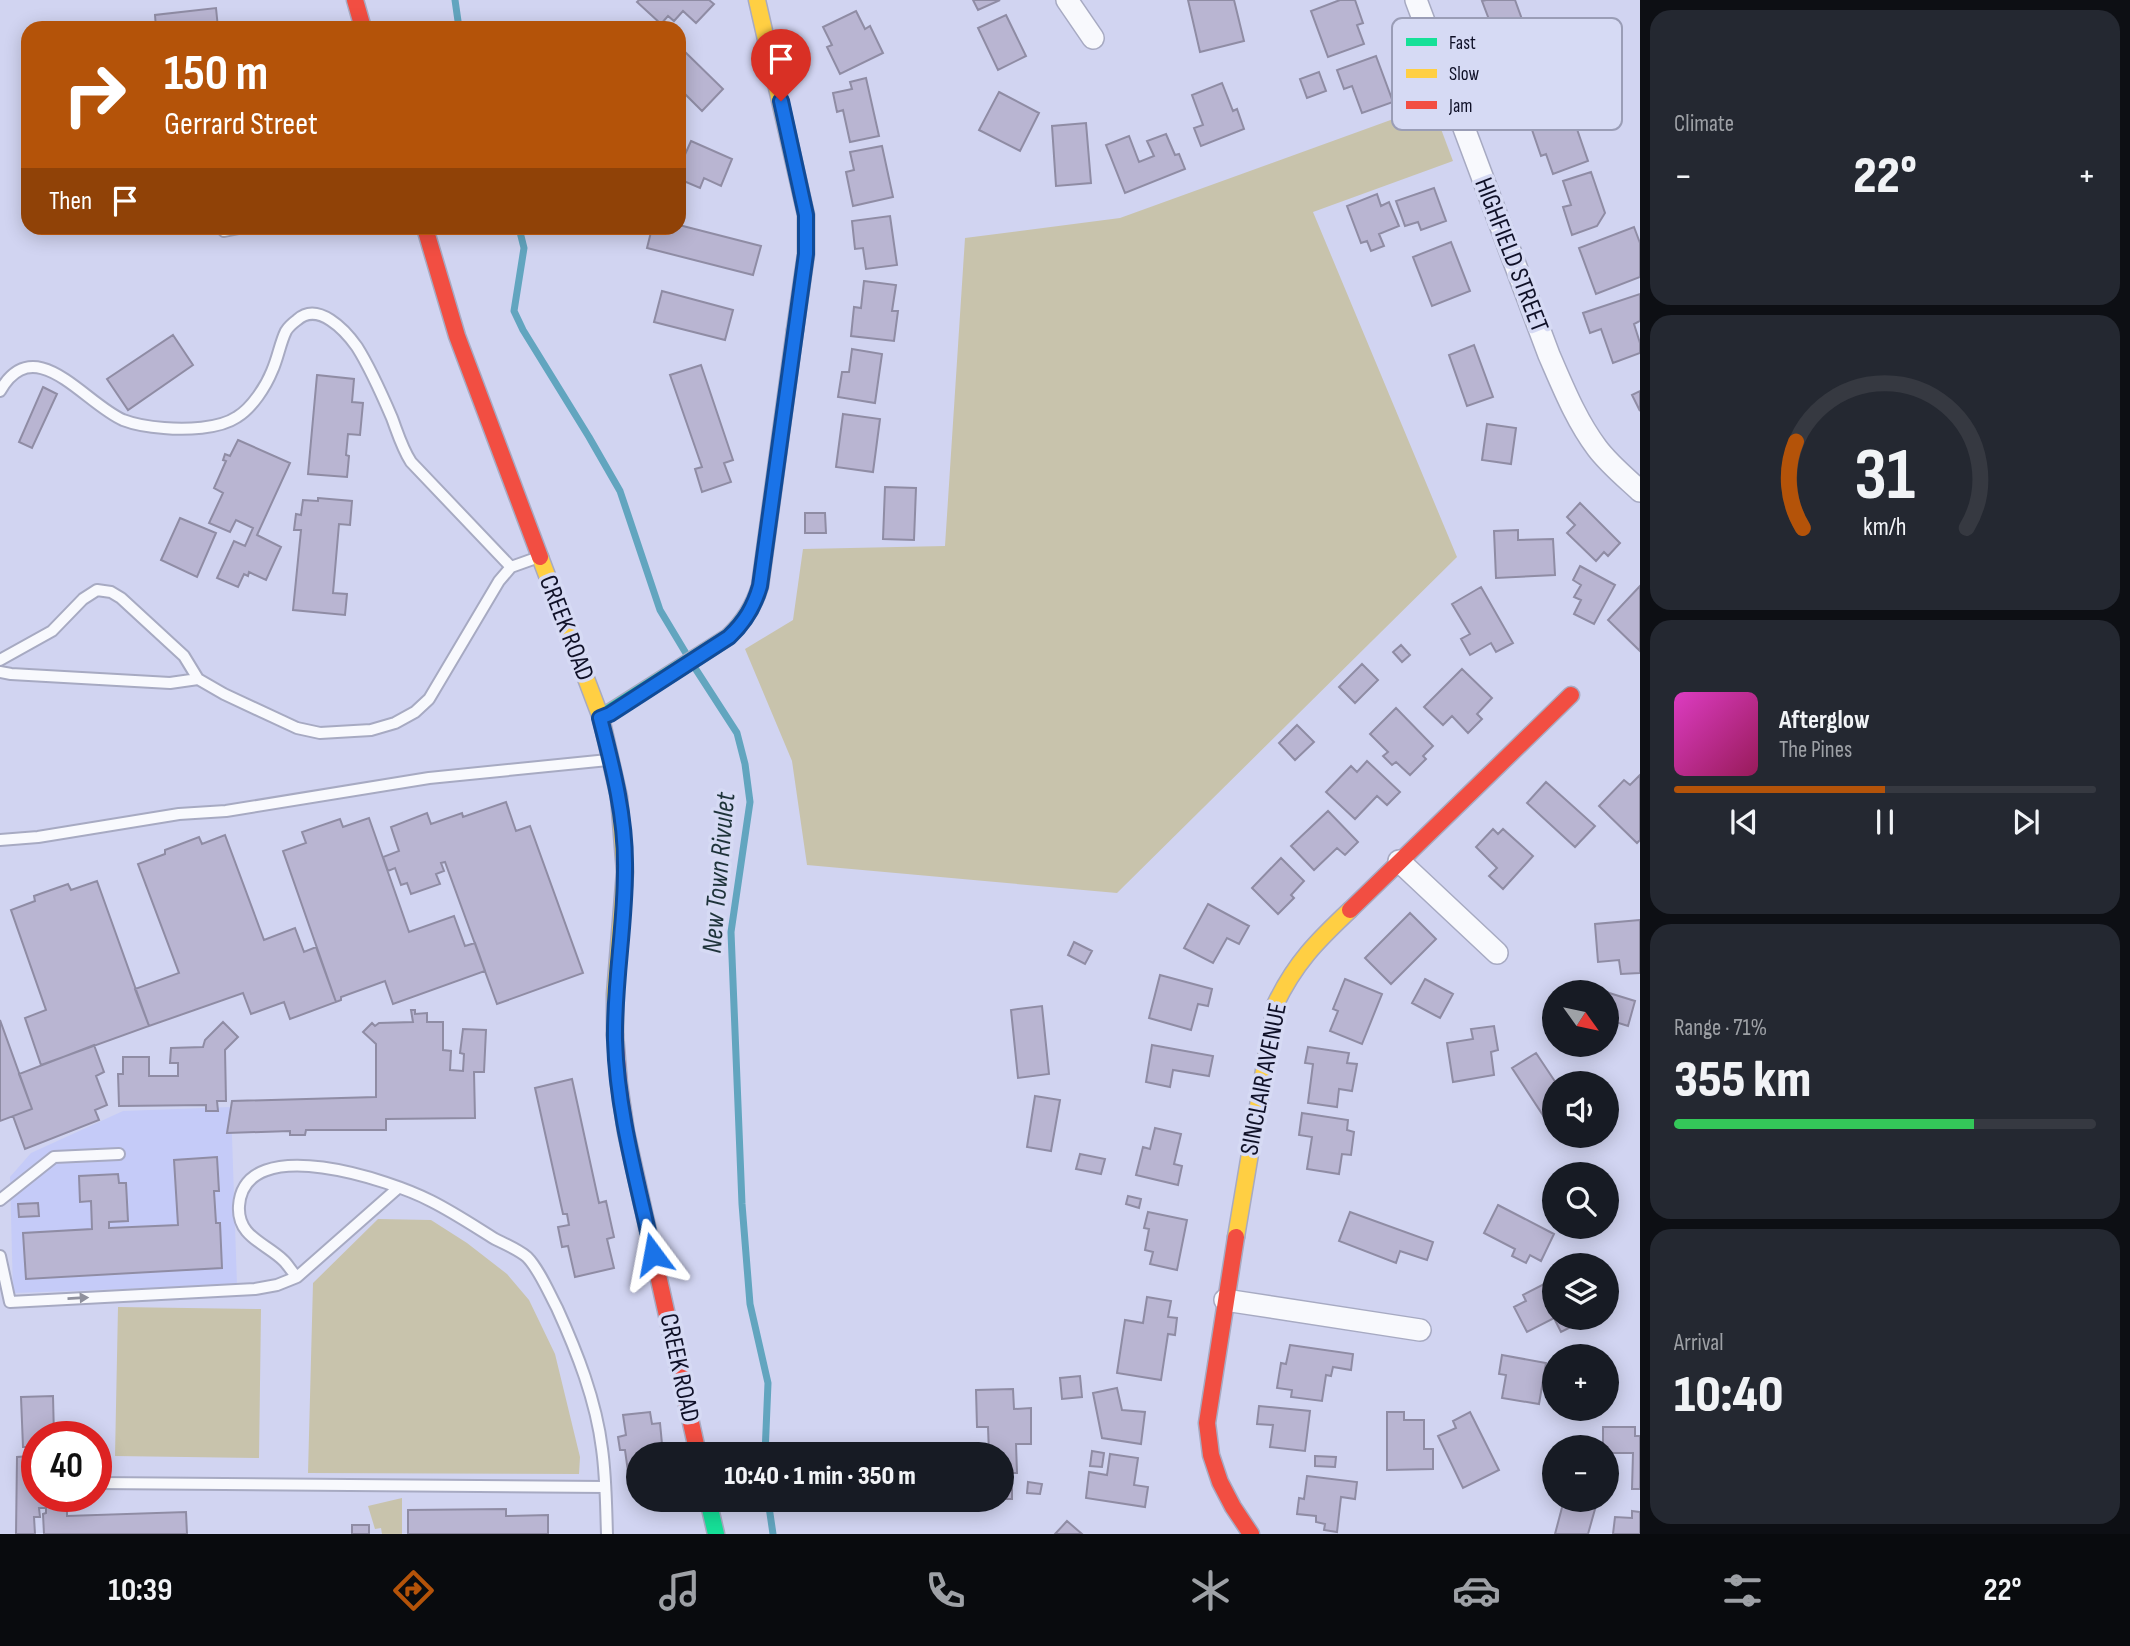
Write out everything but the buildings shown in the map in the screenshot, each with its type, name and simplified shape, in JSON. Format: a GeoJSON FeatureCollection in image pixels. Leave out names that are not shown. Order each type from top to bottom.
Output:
{"type":"FeatureCollection","features":[{"type":"Feature","properties":{"kind":"street"},"geometry":{"type":"LineString","coordinates":[[355,0],[361,21]]}},
{"type":"Feature","properties":{"kind":"street"},"geometry":{"type":"LineString","coordinates":[[600,718],[729,637],[740,627],[755,603],[763,571],[806,254],[806,215],[757,0]]}},
{"type":"Feature","properties":{"kind":"street"},"geometry":{"type":"LineString","coordinates":[[1066,0],[1093,38]]}},
{"type":"Feature","properties":{"kind":"street","name":"HIGHFIELD STREET"},"geometry":{"type":"LineString","coordinates":[[1416,0],[1423,18]]}},
{"type":"Feature","properties":{"kind":"street","name":"HIGHFIELD STREET"},"geometry":{"type":"LineString","coordinates":[[1464,130],[1563,389],[1597,449],[1640,491]]}},
{"type":"Feature","properties":{"kind":"street","name":"CREEK ROAD"},"geometry":{"type":"LineString","coordinates":[[427,235],[457,336],[600,718],[611,760],[621,810],[625,872],[615,994],[615,1042],[619,1084],[626,1132],[695,1442]]}},
{"type":"Feature","properties":{"kind":"street","name":"SINCLAIR AVENUE"},"geometry":{"type":"LineString","coordinates":[[1251,1534],[1225,1496],[1217,1478],[1208,1441],[1209,1404],[1275,1005],[1296,965],[1311,947],[1571,695]]}},
{"type":"Feature","properties":{"kind":"street"},"geometry":{"type":"LineString","coordinates":[[1399,861],[1497,953]]}},
{"type":"Feature","properties":{"kind":"street"},"geometry":{"type":"LineString","coordinates":[[1225,1300],[1420,1330]]}},
{"type":"Feature","properties":{"kind":"street"},"geometry":{"type":"LineString","coordinates":[[711,1512],[716,1534]]}},
{"type":"Feature","properties":{"kind":"lane"},"geometry":{"type":"LineString","coordinates":[[0,391],[15,372],[26,366],[41,368],[57,375],[122,419],[143,426],[169,429],[217,424],[237,418],[250,406],[271,373],[287,328],[301,316],[316,313],[333,321],[358,349],[411,462],[511,567]]}},
{"type":"Feature","properties":{"kind":"lane"},"geometry":{"type":"LineString","coordinates":[[0,660],[52,631],[83,599],[97,590],[111,592],[184,656],[198,679],[224,694],[297,728],[320,733],[371,730],[396,723],[415,712],[429,699],[499,581],[511,567],[539,557]]}},
{"type":"Feature","properties":{"kind":"lane"},"geometry":{"type":"LineString","coordinates":[[0,671],[11,674],[170,683],[198,679]]}},
{"type":"Feature","properties":{"kind":"lane"},"geometry":{"type":"LineString","coordinates":[[0,840],[38,837],[179,814],[226,811],[429,778],[611,760]]}},
{"type":"Feature","properties":{"kind":"lane"},"geometry":{"type":"LineString","coordinates":[[0,1200],[54,1157],[119,1154]]}},
{"type":"Feature","properties":{"kind":"lane"},"geometry":{"type":"LineString","coordinates":[[297,1277],[283,1259],[256,1241],[240,1221],[240,1197],[254,1177],[282,1166],[309,1166],[340,1171],[398,1188],[429,1200],[527,1258],[547,1288],[578,1357],[600,1439],[607,1534]]}},
{"type":"Feature","properties":{"kind":"lane"},"geometry":{"type":"LineString","coordinates":[[0,1256],[10,1302],[255,1289],[277,1285],[297,1277],[398,1188]]}},
{"type":"Feature","properties":{"kind":"lane"},"geometry":{"type":"LineString","coordinates":[[112,1483],[605,1487]]}},
{"type":"Feature","properties":{"kind":"shaded area"},"geometry":{"type":"Polygon","coordinates":[[[1392,119],[1392,130],[1441,130],[1453,161],[1313,212],[1457,557],[1117,893],[807,865],[792,761],[745,649],[793,620],[803,549],[945,546],[965,238],[1120,218],[1392,119]]]}},
{"type":"Feature","properties":{"kind":"shaded area"},"geometry":{"type":"Polygon","coordinates":[[[231,1107],[237,1285],[13,1293],[10,1177],[31,1153],[123,1111],[231,1107]]]}},
{"type":"Feature","properties":{"kind":"shaded area"},"geometry":{"type":"Polygon","coordinates":[[[378,1219],[431,1220],[467,1243],[507,1274],[529,1300],[555,1354],[580,1457],[579,1474],[308,1473],[313,1283],[378,1219]]]}},
{"type":"Feature","properties":{"kind":"shaded area"},"geometry":{"type":"Polygon","coordinates":[[[118,1307],[261,1309],[259,1458],[115,1456],[118,1307]]]}},
{"type":"Feature","properties":{"kind":"shaded area"},"geometry":{"type":"Polygon","coordinates":[[[402,1498],[402,1534],[382,1534],[381,1528],[375,1529],[368,1506],[402,1498]]]}},
{"type":"Feature","properties":{"kind":"waterway","name":"New Town Rivulet"},"geometry":{"type":"LineString","coordinates":[[455,0],[458,21]]}},
{"type":"Feature","properties":{"kind":"waterway","name":"New Town Rivulet"},"geometry":{"type":"LineString","coordinates":[[521,235],[524,248],[514,311],[620,491],[660,610],[687,655]]}},
{"type":"Feature","properties":{"kind":"waterway","name":"New Town Rivulet"},"geometry":{"type":"LineString","coordinates":[[695,668],[737,733],[745,764],[750,802],[731,932],[742,1204],[750,1304],[768,1383],[766,1442]]}},
{"type":"Feature","properties":{"kind":"waterway","name":"New Town Rivulet"},"geometry":{"type":"LineString","coordinates":[[770,1512],[773,1534]]}},
{"type":"Feature","properties":{"kind":"traffic: fast"},"geometry":{"type":"LineString","coordinates":[[601,718],[728,637],[744,620],[751,607],[760,586],[795,330]]}},
{"type":"Feature","properties":{"kind":"traffic: fast"},"geometry":{"type":"LineString","coordinates":[[711,1512],[716,1534]]}},
{"type":"Feature","properties":{"kind":"traffic: slow"},"geometry":{"type":"LineString","coordinates":[[757,0],[806,215],[806,254],[795,330]]}},
{"type":"Feature","properties":{"kind":"traffic: slow"},"geometry":{"type":"LineString","coordinates":[[540,557],[601,718],[619,797],[625,872],[615,994],[615,1035]]}},
{"type":"Feature","properties":{"kind":"traffic: slow"},"geometry":{"type":"LineString","coordinates":[[1236,1237],[1275,1005],[1308,953],[1350,910]]}},
{"type":"Feature","properties":{"kind":"traffic: jam"},"geometry":{"type":"LineString","coordinates":[[355,0],[361,21]]}},
{"type":"Feature","properties":{"kind":"traffic: jam"},"geometry":{"type":"LineString","coordinates":[[427,235],[457,336],[540,557]]}},
{"type":"Feature","properties":{"kind":"traffic: jam"},"geometry":{"type":"LineString","coordinates":[[1350,910],[1571,695]]}},
{"type":"Feature","properties":{"kind":"traffic: jam"},"geometry":{"type":"LineString","coordinates":[[615,1035],[626,1132],[695,1442]]}},
{"type":"Feature","properties":{"kind":"traffic: jam"},"geometry":{"type":"LineString","coordinates":[[1236,1237],[1207,1423],[1211,1455],[1220,1482],[1251,1534]]}},
{"type":"Feature","properties":{"kind":"route"},"geometry":{"type":"LineString","coordinates":[[653,1254],[626,1132],[619,1084],[615,1042],[615,994],[625,848],[620,797],[600,718],[729,637],[748,616],[760,586],[806,254],[806,215],[781,101]]}}]}
